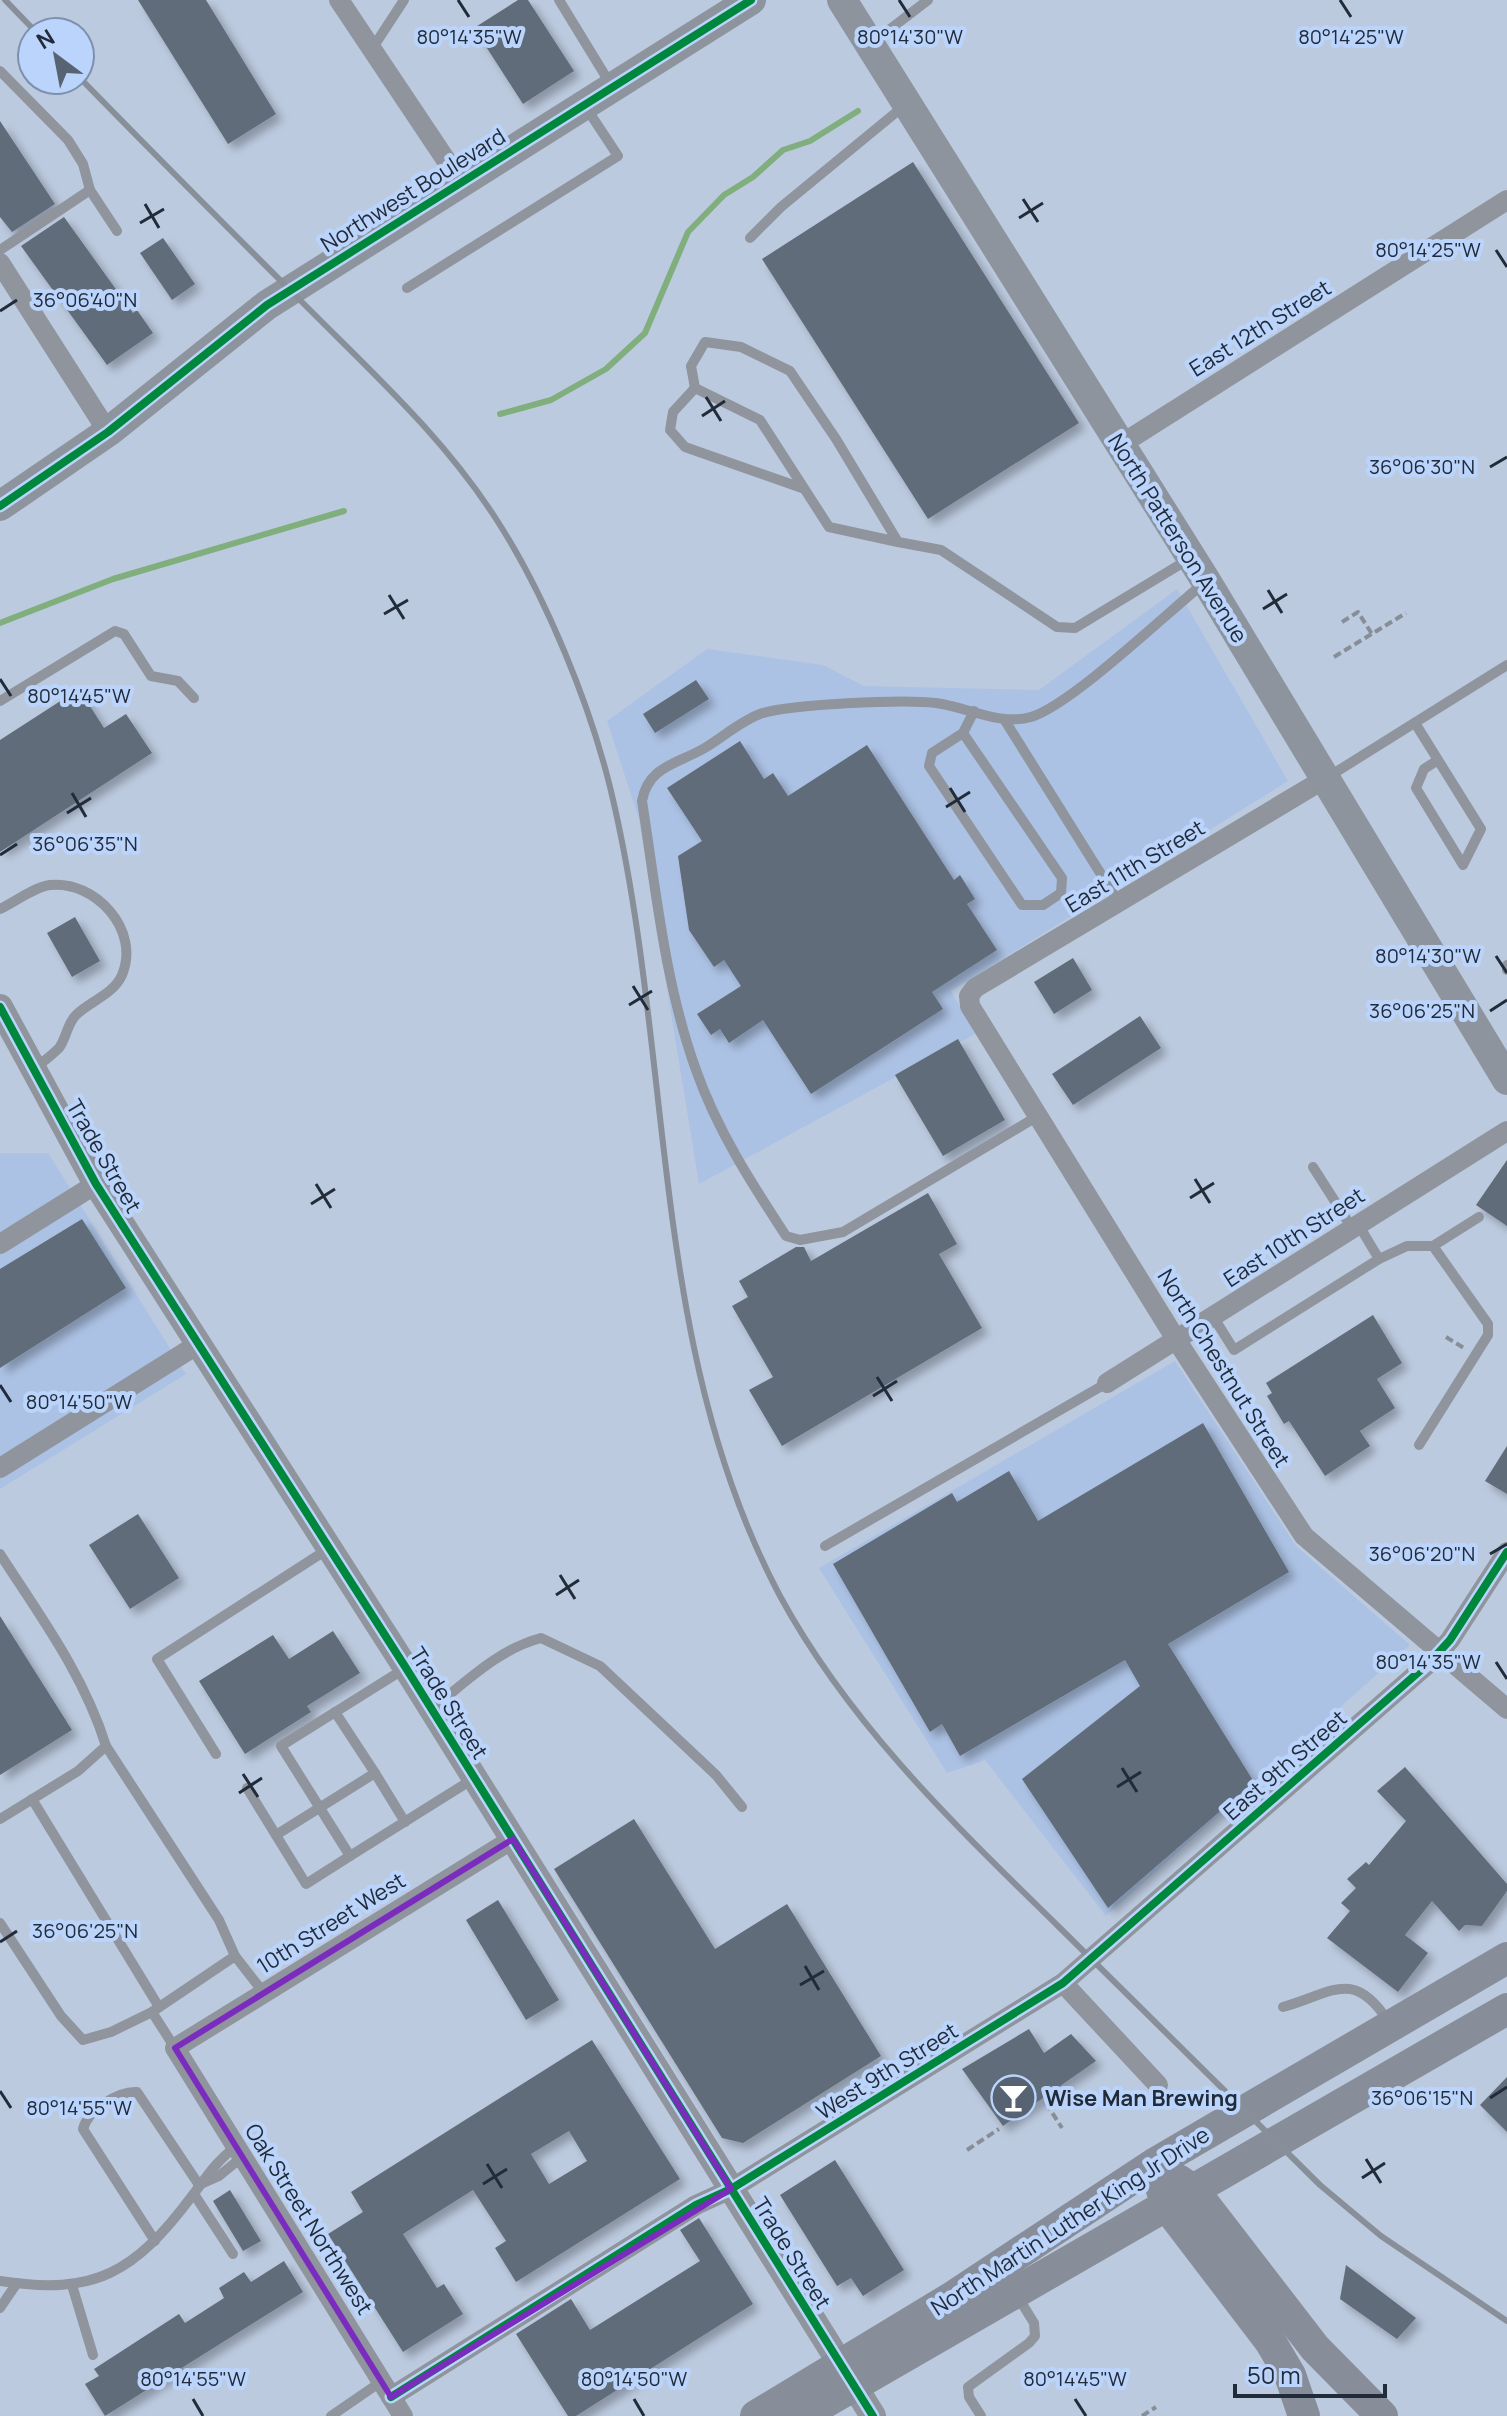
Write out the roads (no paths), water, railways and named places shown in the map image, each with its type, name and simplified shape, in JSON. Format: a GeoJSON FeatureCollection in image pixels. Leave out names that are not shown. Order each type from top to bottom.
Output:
{"type":"FeatureCollection","features":[{"type":"Feature","properties":{"kind":"main road","name":"Northwest Boulevard"},"geometry":{"type":"LineString","coordinates":[[0,506],[108,432],[267,305],[751,0]]}},
{"type":"Feature","properties":{"kind":"main road","name":"North Patterson Avenue"},"geometry":{"type":"LineString","coordinates":[[842,0],[1198,570],[1507,1080]]}},
{"type":"Feature","properties":{"kind":"main road","name":"North Martin Luther King Jr Drive"},"geometry":{"type":"LineString","coordinates":[[847,2375],[951,2298],[1154,2164],[1507,1958]]}},
{"type":"Feature","properties":{"kind":"main road","name":"North Martin Luther King Jr Drive"},"geometry":{"type":"LineString","coordinates":[[847,2375],[1015,2292],[1507,2009]]}},
{"type":"Feature","properties":{"kind":"main road"},"geometry":{"type":"LineString","coordinates":[[1154,2164],[1180,2199],[1270,2341],[1290,2375],[1304,2416]]}},
{"type":"Feature","properties":{"kind":"main road"},"geometry":{"type":"LineString","coordinates":[[1180,2199],[1382,2416]]}},
{"type":"Feature","properties":{"kind":"main road"},"geometry":{"type":"LineString","coordinates":[[756,2416],[847,2375]]}},
{"type":"Feature","properties":{"kind":"main road"},"geometry":{"type":"LineString","coordinates":[[801,2416],[847,2375]]}},
{"type":"Feature","properties":{"kind":"main road"},"geometry":{"type":"LineString","coordinates":[[1313,2416],[1327,2398],[1337,2393],[1357,2391]]}},
{"type":"Feature","properties":{"kind":"street"},"geometry":{"type":"LineString","coordinates":[[339,0],[460,181]]}},
{"type":"Feature","properties":{"kind":"street","name":"East 12th Street"},"geometry":{"type":"LineString","coordinates":[[1120,445],[1507,200]]}},
{"type":"Feature","properties":{"kind":"street"},"geometry":{"type":"LineString","coordinates":[[0,263],[108,432]]}},
{"type":"Feature","properties":{"kind":"street","name":"East 11th Street"},"geometry":{"type":"LineString","coordinates":[[969,996],[975,988],[1326,778]]}},
{"type":"Feature","properties":{"kind":"street","name":"North Chestnut Street"},"geometry":{"type":"LineString","coordinates":[[969,996],[970,1006],[1177,1341],[1304,1536],[1507,1709]]}},
{"type":"Feature","properties":{"kind":"street","name":"Trade Street"},"geometry":{"type":"LineString","coordinates":[[0,1007],[96,1184],[432,1709],[873,2416]]}},
{"type":"Feature","properties":{"kind":"street","name":"East 10th Street"},"geometry":{"type":"LineString","coordinates":[[1107,1383],[1507,1131]]}},
{"type":"Feature","properties":{"kind":"street"},"geometry":{"type":"LineString","coordinates":[[0,1244],[96,1184]]}},
{"type":"Feature","properties":{"kind":"street"},"geometry":{"type":"LineString","coordinates":[[0,1468],[200,1343]]}},
{"type":"Feature","properties":{"kind":"street","name":"East 9th Street"},"geometry":{"type":"LineString","coordinates":[[1067,1979],[1440,1652],[1507,1552]]}},
{"type":"Feature","properties":{"kind":"street","name":"10th Street West"},"geometry":{"type":"LineString","coordinates":[[175,2048],[513,1839]]}},
{"type":"Feature","properties":{"kind":"street"},"geometry":{"type":"LineString","coordinates":[[1067,1979],[1158,2085]]}},
{"type":"Feature","properties":{"kind":"street","name":"West 9th Street"},"geometry":{"type":"LineString","coordinates":[[386,2389],[696,2205],[731,2189],[1067,1979]]}},
{"type":"Feature","properties":{"kind":"street","name":"Oak Street Northwest"},"geometry":{"type":"LineString","coordinates":[[175,2048],[403,2416]]}},
{"type":"Feature","properties":{"kind":"lane"},"geometry":{"type":"LineString","coordinates":[[372,49],[404,0]]}},
{"type":"Feature","properties":{"kind":"lane"},"geometry":{"type":"LineString","coordinates":[[559,0],[612,86]]}},
{"type":"Feature","properties":{"kind":"lane"},"geometry":{"type":"LineString","coordinates":[[870,45],[928,0]]}},
{"type":"Feature","properties":{"kind":"lane"},"geometry":{"type":"LineString","coordinates":[[0,71],[68,140],[83,164],[90,190],[117,231]]}},
{"type":"Feature","properties":{"kind":"lane"},"geometry":{"type":"LineString","coordinates":[[407,288],[618,156],[584,104]]}},
{"type":"Feature","properties":{"kind":"lane"},"geometry":{"type":"LineString","coordinates":[[750,238],[781,207],[906,104]]}},
{"type":"Feature","properties":{"kind":"lane"},"geometry":{"type":"LineString","coordinates":[[0,250],[90,190]]}},
{"type":"Feature","properties":{"kind":"lane"},"geometry":{"type":"LineString","coordinates":[[695,388],[691,366],[705,342],[741,347],[790,371],[836,439],[898,542]]}},
{"type":"Feature","properties":{"kind":"lane"},"geometry":{"type":"LineString","coordinates":[[695,388],[673,412],[670,430],[685,447],[803,488]]}},
{"type":"Feature","properties":{"kind":"lane"},"geometry":{"type":"LineString","coordinates":[[695,388],[760,420],[829,527],[941,550],[1057,627],[1075,628],[1198,570]]}},
{"type":"Feature","properties":{"kind":"lane"},"geometry":{"type":"LineString","coordinates":[[1038,1116],[843,1232],[800,1240],[786,1236],[740,1165],[696,1071],[667,964],[642,801],[651,777],[744,721],[778,709],[910,701],[1017,720],[1052,708],[1198,570]]}},
{"type":"Feature","properties":{"kind":"lane"},"geometry":{"type":"LineString","coordinates":[[0,701],[115,631],[124,634],[151,676],[178,681],[194,698]]}},
{"type":"Feature","properties":{"kind":"lane"},"geometry":{"type":"LineString","coordinates":[[1326,778],[1507,665]]}},
{"type":"Feature","properties":{"kind":"lane"},"geometry":{"type":"LineString","coordinates":[[963,733],[1062,878],[1061,893],[1043,905],[1022,905],[929,766],[932,753],[963,733],[974,711]]}},
{"type":"Feature","properties":{"kind":"lane"},"geometry":{"type":"LineString","coordinates":[[1004,719],[1119,903]]}},
{"type":"Feature","properties":{"kind":"lane"},"geometry":{"type":"LineString","coordinates":[[1415,723],[1481,829],[1463,865],[1416,788],[1424,769],[1438,760]]}},
{"type":"Feature","properties":{"kind":"lane"},"geometry":{"type":"LineString","coordinates":[[0,909],[47,885],[69,885],[101,901],[118,920],[126,947],[122,974],[110,991],[74,1017],[60,1047],[34,1070]]}},
{"type":"Feature","properties":{"kind":"lane"},"geometry":{"type":"LineString","coordinates":[[1313,1167],[1379,1259]]}},
{"type":"Feature","properties":{"kind":"lane"},"geometry":{"type":"LineString","coordinates":[[1214,1318],[1234,1350],[1379,1259],[1407,1246],[1433,1246],[1479,1217]]}},
{"type":"Feature","properties":{"kind":"lane"},"geometry":{"type":"LineString","coordinates":[[1419,1445],[1488,1335],[1488,1324],[1433,1246]]}},
{"type":"Feature","properties":{"kind":"lane"},"geometry":{"type":"LineString","coordinates":[[825,1546],[1107,1383]]}},
{"type":"Feature","properties":{"kind":"lane"},"geometry":{"type":"LineString","coordinates":[[216,1754],[157,1659],[330,1548]]}},
{"type":"Feature","properties":{"kind":"lane"},"geometry":{"type":"LineString","coordinates":[[0,1554],[60,1643],[97,1715],[106,1746],[219,1920],[235,1956],[264,1993]]}},
{"type":"Feature","properties":{"kind":"lane"},"geometry":{"type":"LineString","coordinates":[[432,1709],[502,1654],[520,1644],[541,1638],[600,1666],[716,1775],[742,1807]]}},
{"type":"Feature","properties":{"kind":"lane"},"geometry":{"type":"LineString","coordinates":[[350,1856],[281,1746],[406,1668]]}},
{"type":"Feature","properties":{"kind":"lane"},"geometry":{"type":"LineString","coordinates":[[335,1712],[405,1822]]}},
{"type":"Feature","properties":{"kind":"lane"},"geometry":{"type":"LineString","coordinates":[[0,1819],[78,1771],[106,1746]]}},
{"type":"Feature","properties":{"kind":"lane"},"geometry":{"type":"LineString","coordinates":[[276,1835],[375,1773]]}},
{"type":"Feature","properties":{"kind":"lane"},"geometry":{"type":"LineString","coordinates":[[247,1788],[306,1884],[475,1778]]}},
{"type":"Feature","properties":{"kind":"lane"},"geometry":{"type":"LineString","coordinates":[[32,1799],[175,2048]]}},
{"type":"Feature","properties":{"kind":"lane"},"geometry":{"type":"LineString","coordinates":[[0,1923],[61,2016],[83,2040],[111,2032],[155,2010],[235,1956]]}},
{"type":"Feature","properties":{"kind":"lane"},"geometry":{"type":"LineString","coordinates":[[1283,2007],[1330,1990],[1352,1987],[1371,1999],[1391,2026]]}},
{"type":"Feature","properties":{"kind":"lane"},"geometry":{"type":"LineString","coordinates":[[155,2241],[83,2129],[85,2121],[100,2107],[127,2091],[137,2092],[233,2254]]}},
{"type":"Feature","properties":{"kind":"lane"},"geometry":{"type":"LineString","coordinates":[[0,2281],[44,2288],[72,2285],[119,2271],[155,2241],[197,2189],[219,2176],[239,2152]]}},
{"type":"Feature","properties":{"kind":"lane"},"geometry":{"type":"LineString","coordinates":[[0,2308],[17,2283]]}},
{"type":"Feature","properties":{"kind":"lane"},"geometry":{"type":"LineString","coordinates":[[72,2285],[93,2355]]}},
{"type":"Feature","properties":{"kind":"lane"},"geometry":{"type":"LineString","coordinates":[[981,2416],[969,2397],[968,2387],[1035,2336],[1034,2323],[1015,2292]]}},
{"type":"Feature","properties":{"kind":"lane"},"geometry":{"type":"LineString","coordinates":[[331,2416],[386,2389]]}},
{"type":"Feature","properties":{"kind":"waterway"},"geometry":{"type":"LineString","coordinates":[[500,414],[551,400],[606,369],[645,333],[688,232],[724,195],[753,177],[783,150],[810,141],[858,111]]}},
{"type":"Feature","properties":{"kind":"waterway"},"geometry":{"type":"LineString","coordinates":[[0,623],[113,579],[344,511]]}},
{"type":"Feature","properties":{"kind":"railway"},"geometry":{"type":"LineString","coordinates":[[5,0],[20,16]]}},
{"type":"Feature","properties":{"kind":"railway"},"geometry":{"type":"LineString","coordinates":[[96,94],[428,431],[498,522],[549,617],[579,687],[611,791],[631,892],[646,995],[685,1303],[707,1403],[737,1501],[780,1596],[808,1643],[871,1730],[943,1811],[1320,2185],[1381,2236],[1507,2321]]}},
{"type":"Feature","properties":{"kind":"place","name":"Wise Man Brewing"},"geometry":{"type":"Point","coordinates":[1014,2098]}}]}
